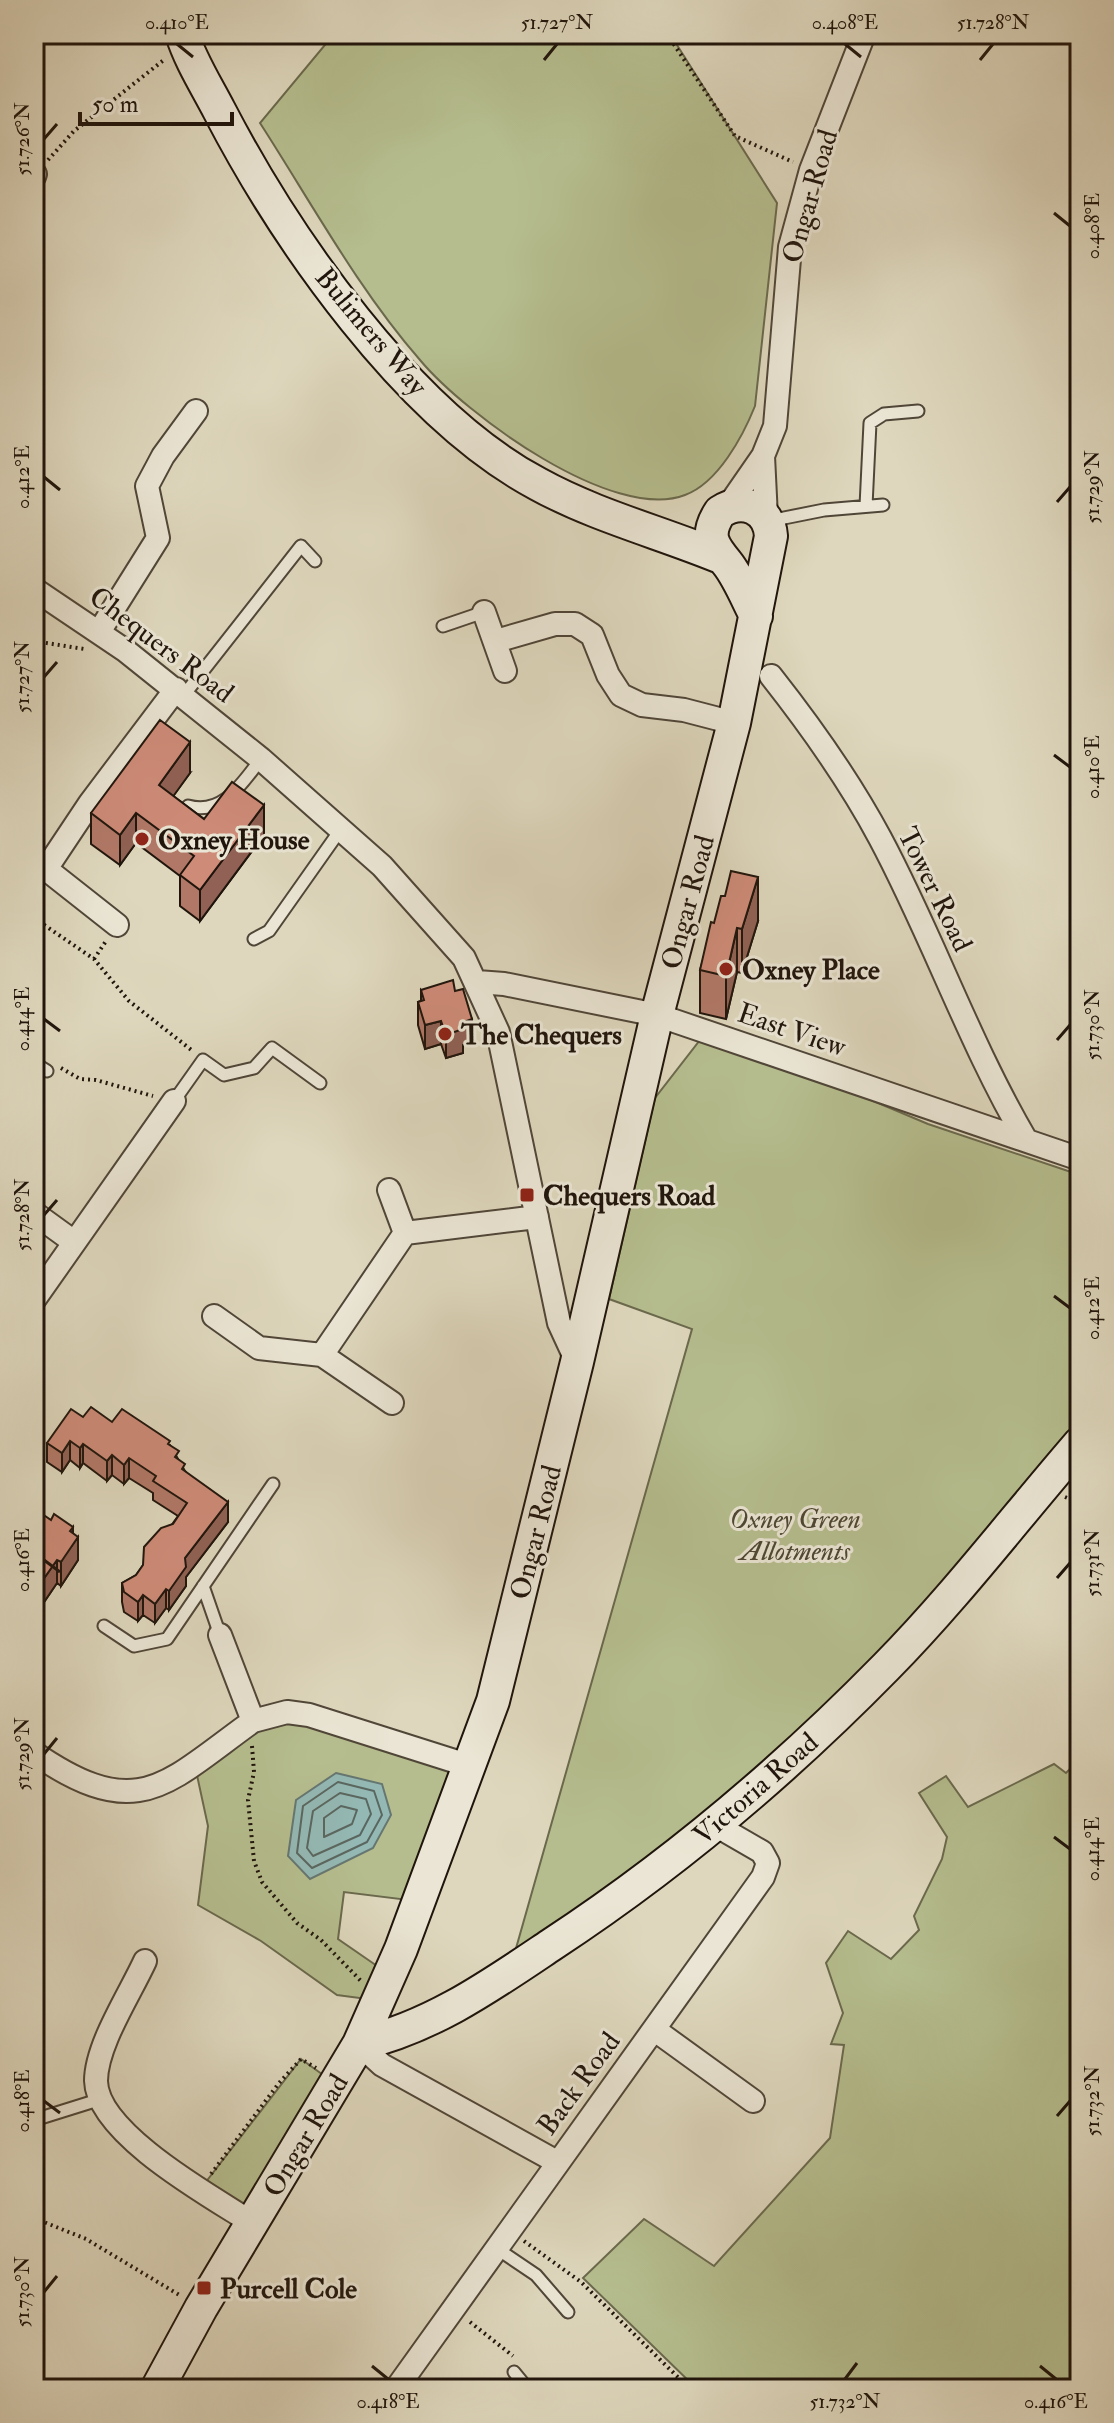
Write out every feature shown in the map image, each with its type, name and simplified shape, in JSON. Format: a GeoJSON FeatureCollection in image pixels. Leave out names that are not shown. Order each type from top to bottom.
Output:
{"type":"FeatureCollection","features":[{"type":"Feature","properties":{"kind":"street","name":"Ongar Road"},"geometry":{"type":"LineString","coordinates":[[756,616],[710,535],[763,456],[775,426],[781,391],[780,353],[790,247],[811,170],[864,34]]}},
{"type":"Feature","properties":{"kind":"street","name":"Bulimers Way"},"geometry":{"type":"LineString","coordinates":[[183,39],[238,147],[290,227],[345,305],[401,372],[447,419],[494,457],[538,485],[722,559]]}},
{"type":"Feature","properties":{"kind":"street"},"geometry":{"type":"LineString","coordinates":[[99,632],[158,538],[147,486],[163,456],[196,411]]}},
{"type":"Feature","properties":{"kind":"street","name":"Ongar Road"},"geometry":{"type":"LineString","coordinates":[[157,2389],[251,2222],[339,2082],[359,2044],[493,1701],[577,1362],[657,1015],[734,723],[756,616],[768,527],[763,456]]}},
{"type":"Feature","properties":{"kind":"street"},"geometry":{"type":"LineString","coordinates":[[657,531],[749,505],[768,527],[761,558],[752,564],[722,559]]}},
{"type":"Feature","properties":{"kind":"street","name":"Chequers Road"},"geometry":{"type":"LineString","coordinates":[[34,589],[180,692],[261,759],[341,829],[427,913],[464,958],[498,1032],[559,1323],[577,1362]]}},
{"type":"Feature","properties":{"kind":"street"},"geometry":{"type":"LineString","coordinates":[[484,612],[505,671]]}},
{"type":"Feature","properties":{"kind":"street"},"geometry":{"type":"LineString","coordinates":[[496,641],[555,624],[575,624],[592,635],[608,675],[621,695],[642,705],[684,710],[734,723]]}},
{"type":"Feature","properties":{"kind":"street","name":"Tower Road"},"geometry":{"type":"LineString","coordinates":[[771,676],[828,748],[880,838],[993,1084],[1026,1140]]}},
{"type":"Feature","properties":{"kind":"street"},"geometry":{"type":"LineString","coordinates":[[117,925],[46,869],[90,803],[180,692]]}},
{"type":"Feature","properties":{"kind":"street","name":"East View"},"geometry":{"type":"LineString","coordinates":[[477,982],[504,984],[657,1015],[1080,1159]]}},
{"type":"Feature","properties":{"kind":"street"},"geometry":{"type":"LineString","coordinates":[[34,1300],[171,1105]]}},
{"type":"Feature","properties":{"kind":"street"},"geometry":{"type":"LineString","coordinates":[[389,1190],[405,1233]]}},
{"type":"Feature","properties":{"kind":"street"},"geometry":{"type":"LineString","coordinates":[[34,1213],[74,1242]]}},
{"type":"Feature","properties":{"kind":"street"},"geometry":{"type":"LineString","coordinates":[[322,1355],[405,1233],[537,1217]]}},
{"type":"Feature","properties":{"kind":"street"},"geometry":{"type":"LineString","coordinates":[[214,1316],[259,1348],[322,1355],[392,1403]]}},
{"type":"Feature","properties":{"kind":"street","name":"Victoria Road"},"geometry":{"type":"LineString","coordinates":[[359,2044],[422,2025],[450,2010],[574,1930],[717,1826],[813,1739],[889,1664],[1080,1443]]}},
{"type":"Feature","properties":{"kind":"street"},"geometry":{"type":"LineString","coordinates":[[220,1635],[253,1721]]}},
{"type":"Feature","properties":{"kind":"street"},"geometry":{"type":"LineString","coordinates":[[34,1753],[66,1775],[90,1785],[120,1791],[144,1789],[184,1774],[253,1721],[287,1712],[309,1715],[470,1766]]}},
{"type":"Feature","properties":{"kind":"street","name":"Back Road"},"geometry":{"type":"LineString","coordinates":[[397,2389],[763,1877],[768,1863],[762,1852],[717,1826]]}},
{"type":"Feature","properties":{"kind":"street"},"geometry":{"type":"LineString","coordinates":[[145,1961],[99,2062],[98,2100],[120,2127],[200,2190],[251,2222]]}},
{"type":"Feature","properties":{"kind":"street"},"geometry":{"type":"LineString","coordinates":[[655,2030],[753,2101]]}},
{"type":"Feature","properties":{"kind":"street"},"geometry":{"type":"LineString","coordinates":[[359,2044],[382,2065],[557,2162]]}},
{"type":"Feature","properties":{"kind":"lane"},"geometry":{"type":"LineString","coordinates":[[866,506],[870,423],[884,414],[918,411]]}},
{"type":"Feature","properties":{"kind":"lane"},"geometry":{"type":"LineString","coordinates":[[768,527],[883,505]]}},
{"type":"Feature","properties":{"kind":"lane"},"geometry":{"type":"LineString","coordinates":[[180,692],[301,546],[315,561]]}},
{"type":"Feature","properties":{"kind":"lane"},"geometry":{"type":"LineString","coordinates":[[443,626],[484,612]]}},
{"type":"Feature","properties":{"kind":"lane"},"geometry":{"type":"LineString","coordinates":[[188,806],[199,809],[223,802],[261,759]]}},
{"type":"Feature","properties":{"kind":"lane"},"geometry":{"type":"LineString","coordinates":[[254,939],[269,931],[341,829]]}},
{"type":"Feature","properties":{"kind":"lane"},"geometry":{"type":"LineString","coordinates":[[171,1105],[203,1060],[224,1075],[254,1068],[272,1048],[320,1083]]}},
{"type":"Feature","properties":{"kind":"lane"},"geometry":{"type":"LineString","coordinates":[[34,1063],[47,1071]]}},
{"type":"Feature","properties":{"kind":"lane"},"geometry":{"type":"LineString","coordinates":[[104,1626],[134,1646],[167,1639],[273,1484]]}},
{"type":"Feature","properties":{"kind":"lane"},"geometry":{"type":"LineString","coordinates":[[203,1586],[220,1635]]}},
{"type":"Feature","properties":{"kind":"lane"},"geometry":{"type":"LineString","coordinates":[[34,2120],[98,2100]]}},
{"type":"Feature","properties":{"kind":"lane"},"geometry":{"type":"LineString","coordinates":[[502,2240],[568,2312]]}},
{"type":"Feature","properties":{"kind":"lane"},"geometry":{"type":"LineString","coordinates":[[514,2372],[528,2389]]}},
{"type":"Feature","properties":{"kind":"path"},"geometry":{"type":"LineString","coordinates":[[667,34],[735,136],[811,170]]}},
{"type":"Feature","properties":{"kind":"path"},"geometry":{"type":"LineString","coordinates":[[35,175],[74,131],[183,39]]}},
{"type":"Feature","properties":{"kind":"path"},"geometry":{"type":"LineString","coordinates":[[34,918],[94,959],[129,1001],[203,1060]]}},
{"type":"Feature","properties":{"kind":"path"},"geometry":{"type":"LineString","coordinates":[[47,1071],[64,1067],[80,1079],[147,1092],[171,1105]]}},
{"type":"Feature","properties":{"kind":"path"},"geometry":{"type":"LineString","coordinates":[[253,1721],[254,1772],[248,1800],[254,1861],[262,1882],[297,1923],[321,1940],[378,2001]]}},
{"type":"Feature","properties":{"kind":"path"},"geometry":{"type":"LineString","coordinates":[[200,2190],[279,2083],[301,2059],[339,2082]]}},
{"type":"Feature","properties":{"kind":"path"},"geometry":{"type":"LineString","coordinates":[[34,2218],[86,2239],[201,2308]]}},
{"type":"Feature","properties":{"kind":"path"},"geometry":{"type":"LineString","coordinates":[[502,2240],[581,2282],[690,2389]]}},
{"type":"Feature","properties":{"kind":"path"},"geometry":{"type":"LineString","coordinates":[[452,2309],[513,2357],[509,2363],[514,2372]]}},
{"type":"Feature","properties":{"kind":"green space"},"geometry":{"type":"Polygon","coordinates":[[[334,34],[670,34],[777,203],[755,406],[728,457],[697,489],[685,495],[655,499],[620,493],[581,479],[542,458],[470,408],[441,382],[397,333],[356,275],[260,123],[334,34]]]}},
{"type":"Feature","properties":{"kind":"green space","name":"Oxney Green Allotments"},"geometry":{"type":"Polygon","coordinates":[[[707,1031],[928,1124],[1080,1175],[1080,1442],[889,1664],[509,1973],[692,1329],[609,1299],[655,1098],[707,1031]]]}},
{"type":"Feature","properties":{"kind":"green space"},"geometry":{"type":"Polygon","coordinates":[[[273,1721],[312,1726],[463,1769],[408,1900],[344,1892],[338,1939],[380,1968],[367,1999],[337,1995],[261,1941],[198,1905],[208,1826],[195,1766],[273,1721]]]}},
{"type":"Feature","properties":{"kind":"green space"},"geometry":{"type":"Polygon","coordinates":[[[1080,1759],[1080,2389],[697,2389],[583,2278],[644,2219],[714,2266],[830,2138],[844,2045],[831,2044],[843,2013],[826,1963],[848,1931],[891,1959],[919,1930],[914,1916],[942,1859],[947,1837],[919,1793],[946,1776],[968,1807],[1054,1764],[1066,1773],[1080,1759]]]}},
{"type":"Feature","properties":{"kind":"green space"},"geometry":{"type":"Polygon","coordinates":[[[301,2059],[337,2085],[251,2222],[202,2187],[301,2059]]]}},
{"type":"Feature","properties":{"kind":"water"},"geometry":{"type":"Polygon","coordinates":[[[336,1773],[382,1784],[391,1815],[373,1848],[310,1879],[288,1856],[296,1800],[336,1773]]]}},
{"type":"Feature","properties":{"kind":"building"},"geometry":{"type":"Polygon","coordinates":[[[160,720],[190,742],[159,785],[204,819],[232,782],[264,805],[200,890],[180,875],[194,856],[136,813],[120,835],[91,813],[160,720]]]}},
{"type":"Feature","properties":{"kind":"building"},"geometry":{"type":"Polygon","coordinates":[[[731,871],[758,877],[742,929],[737,928],[726,976],[700,970],[711,922],[714,923],[721,896],[725,896],[731,871]]]}},
{"type":"Feature","properties":{"kind":"building"},"geometry":{"type":"Polygon","coordinates":[[[453,980],[455,991],[463,989],[472,1019],[461,1023],[463,1029],[446,1035],[441,1021],[425,1025],[418,1002],[424,1000],[421,990],[453,980]]]}},
{"type":"Feature","properties":{"kind":"building"},"geometry":{"type":"Polygon","coordinates":[[[91,1407],[112,1422],[122,1409],[170,1441],[168,1444],[179,1451],[175,1457],[185,1464],[182,1469],[228,1502],[185,1558],[186,1567],[169,1591],[166,1589],[155,1604],[143,1595],[138,1602],[124,1592],[122,1583],[136,1575],[143,1565],[144,1547],[161,1528],[173,1524],[187,1503],[153,1481],[156,1476],[129,1458],[124,1465],[112,1455],[107,1461],[83,1444],[80,1448],[70,1441],[62,1453],[47,1443],[71,1409],[83,1417],[91,1407]]]}},
{"type":"Feature","properties":{"kind":"building"},"geometry":{"type":"Polygon","coordinates":[[[35,1509],[51,1520],[54,1514],[73,1527],[70,1531],[78,1537],[61,1562],[57,1560],[40,1584],[34,1580],[35,1509]]]}},
{"type":"Feature","properties":{"kind":"place","name":"Oxney House"},"geometry":{"type":"Point","coordinates":[142,839]}},
{"type":"Feature","properties":{"kind":"place","name":"Oxney Place"},"geometry":{"type":"Point","coordinates":[726,969]}},
{"type":"Feature","properties":{"kind":"place","name":"The Chequers"},"geometry":{"type":"Point","coordinates":[445,1034]}},
{"type":"Feature","properties":{"kind":"place","name":"Chequers Road"},"geometry":{"type":"Point","coordinates":[527,1195]}},
{"type":"Feature","properties":{"kind":"place","name":"Purcell Cole"},"geometry":{"type":"Point","coordinates":[204,2288]}}]}
